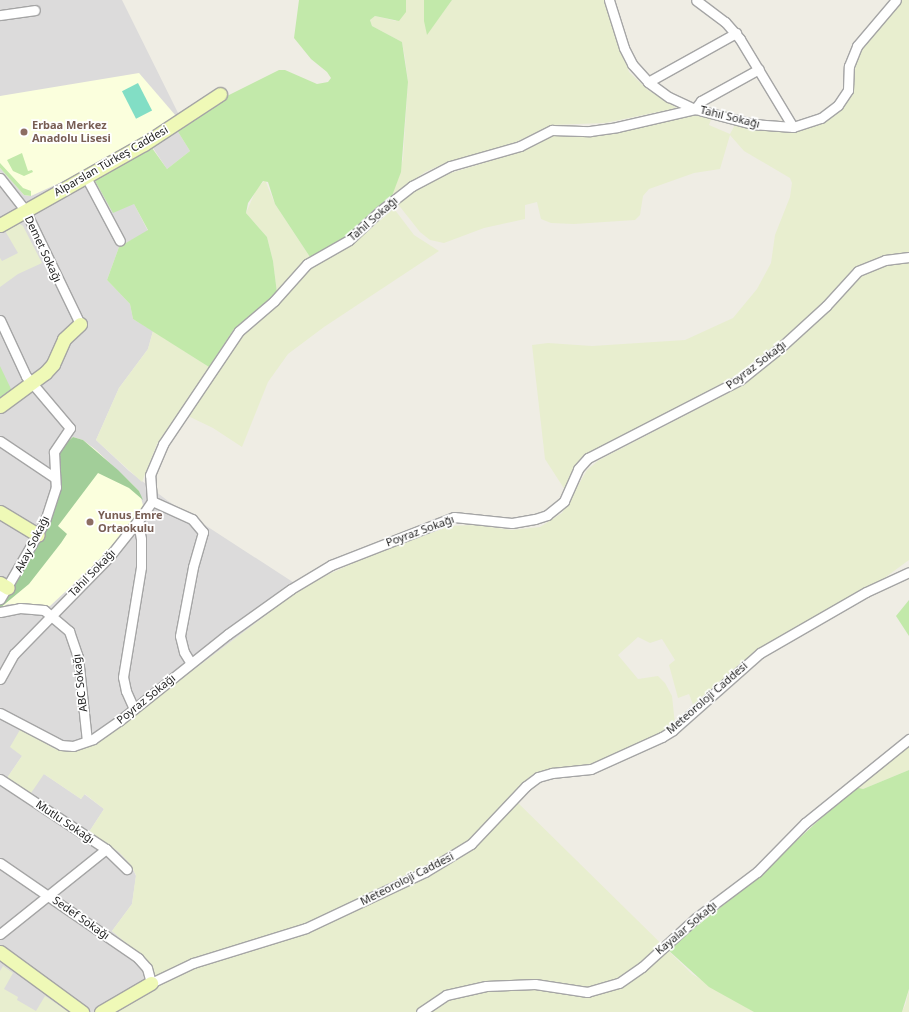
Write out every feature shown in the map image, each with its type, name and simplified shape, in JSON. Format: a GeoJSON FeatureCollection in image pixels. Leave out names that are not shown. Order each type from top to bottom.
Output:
{"type":"FeatureCollection","features":[{"type":"Feature","properties":{"kind":"street"},"geometry":{"type":"LineString","coordinates":[[609,0],[627,55],[648,82],[664,95],[695,109],[706,98],[759,68]]}},
{"type":"Feature","properties":{"kind":"street"},"geometry":{"type":"LineString","coordinates":[[696,0],[736,34],[759,68],[793,127],[821,118],[838,105],[848,90],[849,66],[857,46],[896,0]]}},
{"type":"Feature","properties":{"kind":"street"},"geometry":{"type":"LineString","coordinates":[[0,15],[35,10]]}},
{"type":"Feature","properties":{"kind":"street"},"geometry":{"type":"LineString","coordinates":[[648,82],[736,34]]}},
{"type":"Feature","properties":{"kind":"street","name":"Alparslan Türkeş Caddesi"},"geometry":{"type":"LineString","coordinates":[[0,225],[24,210],[144,144],[220,94]]}},
{"type":"Feature","properties":{"kind":"street","name":"Tahıl Sokağı"},"geometry":{"type":"LineString","coordinates":[[0,679],[11,658],[51,614],[92,575],[138,522],[152,501],[150,475],[163,444],[239,331],[274,301],[307,264],[349,240],[380,210],[412,186],[450,166],[520,146],[552,130],[590,131],[617,127],[695,109],[752,124],[793,127]]}},
{"type":"Feature","properties":{"kind":"street"},"geometry":{"type":"LineString","coordinates":[[86,177],[120,242]]}},
{"type":"Feature","properties":{"kind":"street","name":"Demet Sokağı"},"geometry":{"type":"LineString","coordinates":[[0,178],[24,210],[80,324]]}},
{"type":"Feature","properties":{"kind":"street","name":"Poyraz Sokağı"},"geometry":{"type":"LineString","coordinates":[[0,713],[61,745],[73,746],[87,741],[103,733],[191,664],[291,589],[352,556],[454,517],[512,523],[535,520],[547,515],[564,501],[578,469],[588,458],[740,380],[781,347],[826,306],[858,271],[885,260],[909,257]]}},
{"type":"Feature","properties":{"kind":"street","name":"Akay Sokağı"},"geometry":{"type":"LineString","coordinates":[[0,320],[31,384],[70,428],[54,452],[55,478],[53,499],[38,535],[4,586],[0,599]]}},
{"type":"Feature","properties":{"kind":"street"},"geometry":{"type":"LineString","coordinates":[[0,406],[31,384],[53,364],[64,339],[80,324]]}},
{"type":"Feature","properties":{"kind":"street"},"geometry":{"type":"LineString","coordinates":[[0,441],[55,478]]}},
{"type":"Feature","properties":{"kind":"street"},"geometry":{"type":"LineString","coordinates":[[152,501],[192,519],[203,532],[192,567],[180,636],[184,652],[191,664]]}},
{"type":"Feature","properties":{"kind":"street"},"geometry":{"type":"LineString","coordinates":[[0,512],[38,535]]}},
{"type":"Feature","properties":{"kind":"street"},"geometry":{"type":"LineString","coordinates":[[134,709],[126,691],[123,676],[141,567],[141,539],[138,522]]}},
{"type":"Feature","properties":{"kind":"street","name":"Meteoroloji Caddesi"},"geometry":{"type":"LineString","coordinates":[[101,1012],[151,983],[193,963],[306,928],[425,872],[471,844],[526,786],[538,777],[552,773],[592,769],[662,737],[760,653],[866,592],[909,572]]}},
{"type":"Feature","properties":{"kind":"street","name":"ABC Sokağı"},"geometry":{"type":"LineString","coordinates":[[0,612],[34,608],[51,614],[69,631],[76,645],[87,741]]}},
{"type":"Feature","properties":{"kind":"street","name":"Kayalar Sokağı"},"geometry":{"type":"LineString","coordinates":[[421,1012],[446,995],[486,986],[535,984],[587,992],[619,983],[642,967],[697,917],[757,872],[805,823],[909,739]]}},
{"type":"Feature","properties":{"kind":"street","name":"Mutlu Sokağı"},"geometry":{"type":"LineString","coordinates":[[0,779],[106,849],[127,869]]}},
{"type":"Feature","properties":{"kind":"street"},"geometry":{"type":"LineString","coordinates":[[0,934],[106,849]]}},
{"type":"Feature","properties":{"kind":"street","name":"Sedef Sokağı"},"geometry":{"type":"LineString","coordinates":[[0,863],[138,958],[146,968],[151,983]]}},
{"type":"Feature","properties":{"kind":"street"},"geometry":{"type":"LineString","coordinates":[[0,952],[82,1012]]}},
{"type":"Feature","properties":{"kind":"shaded area"},"geometry":{"type":"Polygon","coordinates":[[[0,0],[122,0],[183,123],[175,127],[190,151],[167,169],[153,148],[134,204],[148,231],[119,247],[107,280],[130,304],[133,319],[153,331],[148,349],[119,388],[96,440],[129,471],[168,501],[302,588],[122,724],[92,743],[62,749],[53,748],[21,728],[22,756],[7,778],[44,774],[81,799],[84,794],[104,809],[89,832],[119,852],[131,865],[136,876],[132,904],[112,931],[148,962],[152,974],[110,1012],[0,1012],[0,0]]]}},
{"type":"Feature","properties":{"kind":"shaded area"},"geometry":{"type":"Polygon","coordinates":[[[406,0],[424,0],[427,34],[452,0],[604,0],[629,72],[648,90],[677,108],[605,123],[551,125],[516,142],[443,164],[425,172],[392,196],[403,159],[408,82],[405,58],[402,42],[372,26],[370,20],[375,16],[396,21],[406,0]]]}},
{"type":"Feature","properties":{"kind":"shaded area"},"geometry":{"type":"Polygon","coordinates":[[[900,0],[909,0],[909,252],[876,259],[853,269],[828,298],[786,337],[740,374],[583,457],[573,469],[565,490],[545,459],[532,345],[548,343],[592,346],[685,340],[733,318],[757,289],[771,263],[775,235],[790,197],[792,183],[790,178],[744,151],[730,135],[720,169],[694,173],[649,189],[643,196],[640,215],[635,220],[574,224],[551,223],[541,219],[537,202],[525,205],[525,219],[484,228],[444,243],[430,240],[420,232],[397,203],[421,186],[441,176],[517,153],[551,136],[604,135],[693,115],[712,117],[709,125],[730,134],[736,123],[782,131],[797,130],[818,124],[844,107],[850,92],[856,59],[863,45],[900,0]]]}},
{"type":"Feature","properties":{"kind":"shaded area"},"geometry":{"type":"Polygon","coordinates":[[[139,73],[176,116],[140,140],[77,175],[31,196],[24,195],[0,168],[0,96],[139,73]]]}},
{"type":"Feature","properties":{"kind":"shaded area"},"geometry":{"type":"Polygon","coordinates":[[[265,180],[275,204],[310,257],[277,293],[273,261],[267,237],[246,213],[256,190],[265,180]]]}},
{"type":"Feature","properties":{"kind":"shaded area"},"geometry":{"type":"Polygon","coordinates":[[[392,206],[414,235],[439,251],[324,327],[288,354],[268,382],[242,447],[213,428],[188,416],[237,338],[308,268],[349,246],[392,206]]]}},
{"type":"Feature","properties":{"kind":"shaded area"},"geometry":{"type":"Polygon","coordinates":[[[17,222],[23,226],[42,263],[18,274],[0,287],[0,258],[2,261],[18,253],[4,229],[17,222]]]}},
{"type":"Feature","properties":{"kind":"shaded area"},"geometry":{"type":"Polygon","coordinates":[[[909,260],[909,560],[883,579],[763,648],[694,707],[689,694],[678,698],[669,665],[675,660],[662,639],[650,643],[638,637],[618,655],[638,679],[658,676],[665,683],[672,696],[675,724],[657,736],[591,766],[550,770],[511,796],[692,974],[754,1012],[110,1012],[155,986],[148,962],[112,931],[132,904],[136,875],[131,865],[119,852],[89,832],[104,809],[85,794],[81,799],[44,774],[31,793],[7,778],[22,756],[10,747],[21,728],[53,748],[62,749],[92,743],[122,724],[302,588],[323,577],[381,550],[449,526],[476,525],[512,530],[540,527],[562,513],[587,470],[599,460],[734,390],[794,343],[830,310],[858,276],[879,265],[909,260]]]}},
{"type":"Feature","properties":{"kind":"shaded area"},"geometry":{"type":"Polygon","coordinates":[[[153,331],[209,367],[157,444],[142,482],[96,440],[119,388],[148,349],[153,331]]]}},
{"type":"Feature","properties":{"kind":"shaded area","name":"Yunus Emre Ortaokulu"},"geometry":{"type":"Polygon","coordinates":[[[73,437],[83,440],[96,450],[132,484],[139,491],[143,505],[137,517],[95,564],[50,606],[8,604],[0,608],[0,603],[9,592],[46,528],[57,496],[70,439],[73,437]]]}},
{"type":"Feature","properties":{"kind":"shaded area"},"geometry":{"type":"Polygon","coordinates":[[[909,743],[909,770],[863,789],[855,787],[909,743]]]}},
{"type":"Feature","properties":{"kind":"shaded area"},"geometry":{"type":"Polygon","coordinates":[[[3,966],[13,973],[4,989],[18,997],[17,1000],[36,1011],[45,996],[69,1012],[0,1012],[0,971],[3,966]]]}},
{"type":"Feature","properties":{"kind":"shaded area"},"geometry":{"type":"Polygon","coordinates":[[[909,989],[909,1012],[902,1012],[906,1003],[909,989]]]}},
{"type":"Feature","properties":{"kind":"green space"},"geometry":{"type":"Polygon","coordinates":[[[299,0],[406,0],[406,12],[399,21],[375,16],[370,20],[372,26],[402,42],[408,82],[401,172],[392,196],[339,243],[310,257],[275,204],[268,182],[263,181],[248,203],[246,213],[267,237],[273,261],[277,293],[234,329],[209,367],[133,319],[130,304],[107,280],[119,247],[148,230],[134,204],[113,213],[94,179],[152,148],[167,169],[190,151],[175,127],[229,95],[279,70],[285,70],[317,84],[328,82],[331,78],[327,72],[311,59],[294,38],[299,0]]]}},
{"type":"Feature","properties":{"kind":"green space"},"geometry":{"type":"Polygon","coordinates":[[[424,0],[452,0],[427,35],[424,21],[424,0]]]}},
{"type":"Feature","properties":{"kind":"green space"},"geometry":{"type":"Polygon","coordinates":[[[138,83],[152,111],[136,119],[122,91],[138,83]]]}},
{"type":"Feature","properties":{"kind":"green space"},"geometry":{"type":"Polygon","coordinates":[[[22,153],[28,171],[32,170],[33,172],[24,176],[13,171],[7,160],[22,153]]]}},
{"type":"Feature","properties":{"kind":"green space"},"geometry":{"type":"Polygon","coordinates":[[[0,163],[23,188],[31,191],[31,196],[24,195],[0,168],[0,163]]]}},
{"type":"Feature","properties":{"kind":"green space"},"geometry":{"type":"Polygon","coordinates":[[[0,366],[12,391],[0,399],[0,366]]]}},
{"type":"Feature","properties":{"kind":"green space"},"geometry":{"type":"Polygon","coordinates":[[[73,437],[83,440],[118,470],[139,491],[143,500],[129,488],[98,473],[58,526],[67,534],[61,543],[29,584],[0,608],[0,603],[9,592],[46,528],[57,496],[60,448],[73,437]]]}},
{"type":"Feature","properties":{"kind":"green space"},"geometry":{"type":"Polygon","coordinates":[[[909,600],[909,636],[896,616],[909,600]]]}},
{"type":"Feature","properties":{"kind":"green space"},"geometry":{"type":"Polygon","coordinates":[[[909,770],[909,989],[902,1012],[754,1012],[709,987],[667,949],[744,889],[855,787],[863,789],[909,770]]]}},
{"type":"Feature","properties":{"kind":"place","name":"Erbaa Merkez Anadolu Lisesi"},"geometry":{"type":"Point","coordinates":[24,132]}},
{"type":"Feature","properties":{"kind":"place","name":"Yunus Emre Ortaokulu"},"geometry":{"type":"Point","coordinates":[90,522]}}]}
